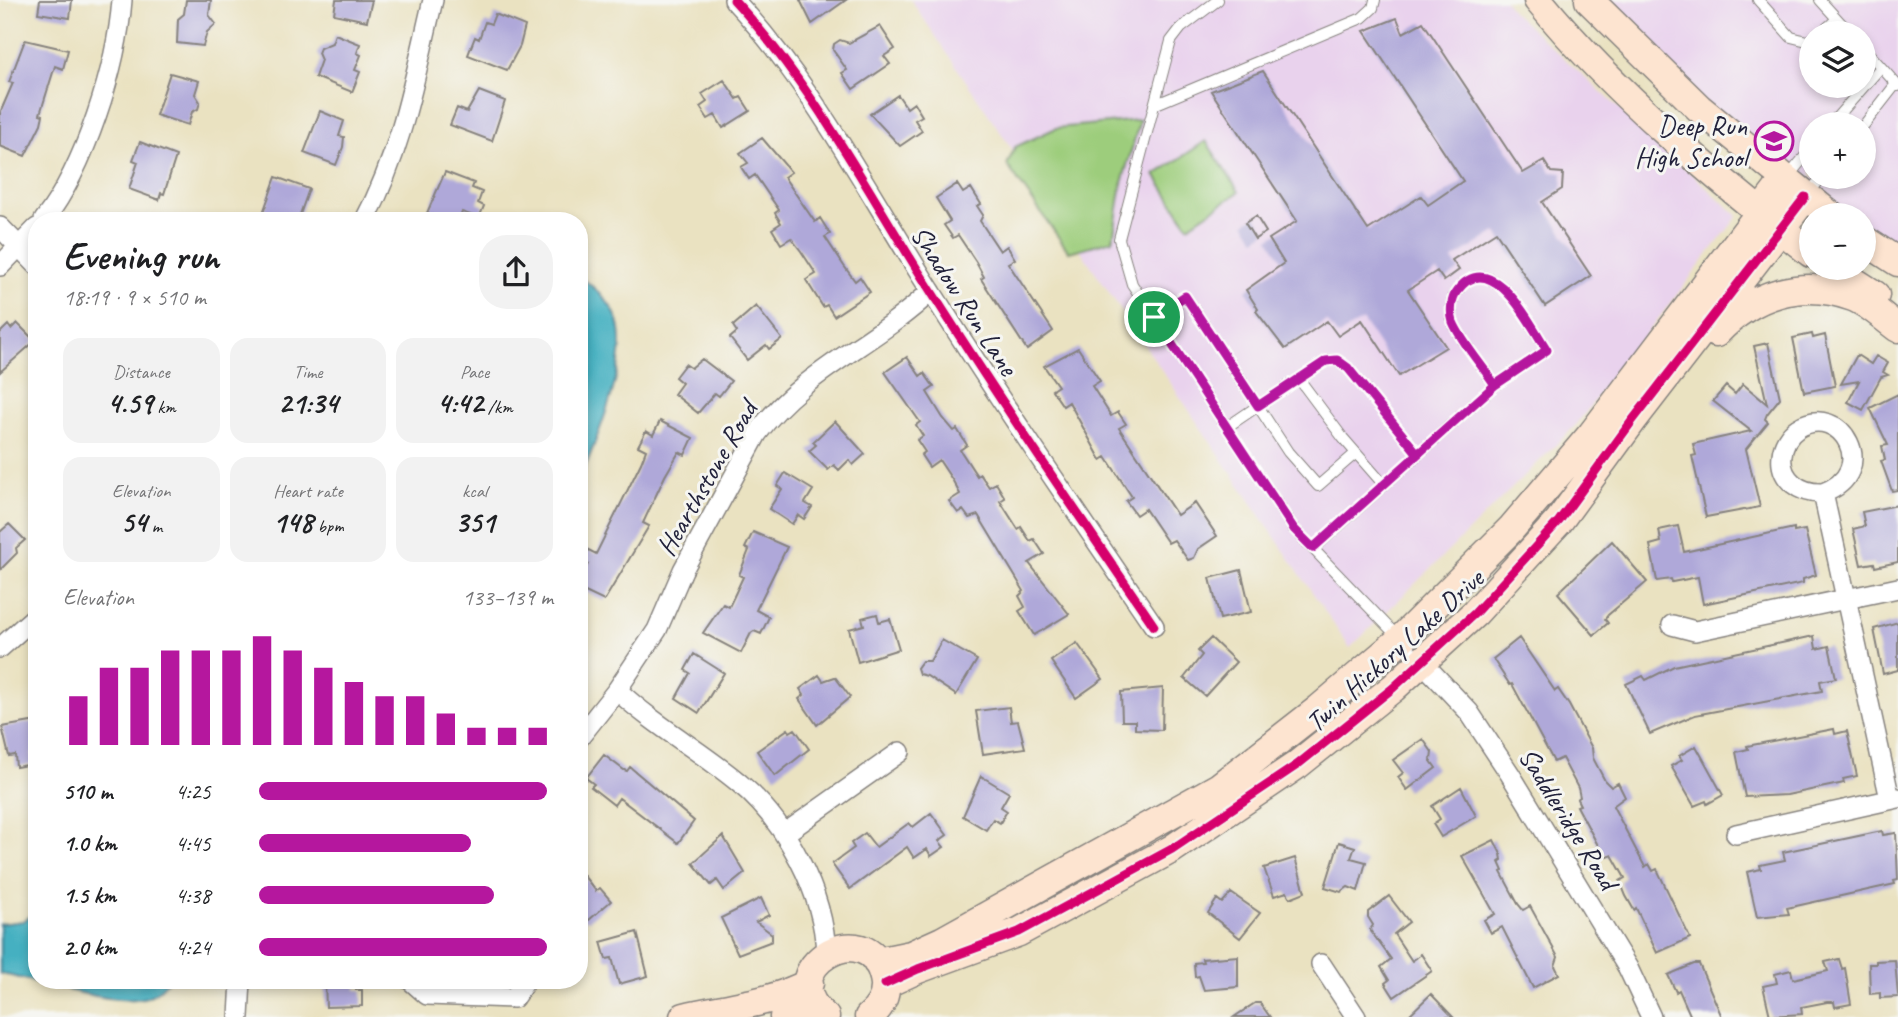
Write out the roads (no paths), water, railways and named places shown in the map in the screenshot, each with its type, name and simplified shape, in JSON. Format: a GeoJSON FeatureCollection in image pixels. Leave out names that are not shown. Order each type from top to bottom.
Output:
{"type":"FeatureCollection","features":[{"type":"Feature","properties":{"kind":"street"},"geometry":{"type":"LineString","coordinates":[[51,212],[58,203],[93,120],[109,68],[122,0]]}},
{"type":"Feature","properties":{"kind":"street"},"geometry":{"type":"LineString","coordinates":[[369,212],[394,157],[414,91],[433,0]]}},
{"type":"Feature","properties":{"kind":"street","name":"Shadow Run Lane"},"geometry":{"type":"LineString","coordinates":[[734,0],[774,47],[826,123],[931,291],[1154,626]]}},
{"type":"Feature","properties":{"kind":"street"},"geometry":{"type":"LineString","coordinates":[[1538,0],[1611,81],[1799,244]]}},
{"type":"Feature","properties":{"kind":"street"},"geometry":{"type":"LineString","coordinates":[[1589,0],[1699,108],[1799,181]]}},
{"type":"Feature","properties":{"kind":"street","name":"Twin Hickory Lake Drive"},"geometry":{"type":"LineString","coordinates":[[881,973],[1219,787],[1319,709],[1401,640],[1469,574],[1551,482],[1770,221],[1800,189]]}},
{"type":"Feature","properties":{"kind":"street"},"geometry":{"type":"LineString","coordinates":[[1807,189],[1820,203]]}},
{"type":"Feature","properties":{"kind":"street","name":"Twin Hickory Lake Drive"},"geometry":{"type":"LineString","coordinates":[[881,973],[918,969],[1019,932],[1172,849],[1297,765],[1421,661],[1475,613],[1559,522],[1770,221]]}},
{"type":"Feature","properties":{"kind":"street"},"geometry":{"type":"LineString","coordinates":[[0,227],[28,256]]}},
{"type":"Feature","properties":{"kind":"street"},"geometry":{"type":"LineString","coordinates":[[0,266],[28,237]]}},
{"type":"Feature","properties":{"kind":"street"},"geometry":{"type":"LineString","coordinates":[[1876,248],[1898,262]]}},
{"type":"Feature","properties":{"kind":"street"},"geometry":{"type":"LineString","coordinates":[[1851,280],[1898,311]]}},
{"type":"Feature","properties":{"kind":"street"},"geometry":{"type":"LineString","coordinates":[[1632,421],[1730,318],[1757,299],[1790,290],[1820,289],[1855,298],[1898,328]]}},
{"type":"Feature","properties":{"kind":"street","name":"Hearthstone Road"},"geometry":{"type":"LineString","coordinates":[[588,727],[617,690],[657,630],[683,570],[757,433],[772,412],[796,390],[905,316],[931,291]]}},
{"type":"Feature","properties":{"kind":"street"},"geometry":{"type":"LineString","coordinates":[[1736,834],[1894,799],[1845,599],[1823,493]]}},
{"type":"Feature","properties":{"kind":"street"},"geometry":{"type":"LineString","coordinates":[[1672,625],[1695,631],[1898,588]]}},
{"type":"Feature","properties":{"kind":"street"},"geometry":{"type":"LineString","coordinates":[[0,648],[28,623]]}},
{"type":"Feature","properties":{"kind":"street","name":"Saddleridge Road"},"geometry":{"type":"LineString","coordinates":[[1421,661],[1469,712],[1510,774],[1628,968],[1651,1017]]}},
{"type":"Feature","properties":{"kind":"street"},"geometry":{"type":"LineString","coordinates":[[617,690],[646,717],[739,782],[784,834],[823,917],[820,926],[836,950]]}},
{"type":"Feature","properties":{"kind":"street"},"geometry":{"type":"LineString","coordinates":[[784,834],[900,751]]}},
{"type":"Feature","properties":{"kind":"street"},"geometry":{"type":"LineString","coordinates":[[821,1013],[811,1000],[808,983],[816,962],[836,950],[858,948],[881,973],[879,1007],[871,1016]]}},
{"type":"Feature","properties":{"kind":"street"},"geometry":{"type":"LineString","coordinates":[[1321,964],[1356,1017]]}},
{"type":"Feature","properties":{"kind":"street"},"geometry":{"type":"LineString","coordinates":[[684,1017],[736,1008],[808,983]]}},
{"type":"Feature","properties":{"kind":"street"},"geometry":{"type":"LineString","coordinates":[[239,1017],[241,989]]}},
{"type":"Feature","properties":{"kind":"street"},"geometry":{"type":"LineString","coordinates":[[420,989],[427,995],[481,998],[514,998],[520,989]]}},
{"type":"Feature","properties":{"kind":"street"},"geometry":{"type":"LineString","coordinates":[[784,1017],[821,1013]]}},
{"type":"Feature","properties":{"kind":"lane"},"geometry":{"type":"LineString","coordinates":[[1218,0],[1181,29],[1171,41],[1119,239],[1132,284],[1294,529],[1421,661]]}},
{"type":"Feature","properties":{"kind":"lane"},"geometry":{"type":"LineString","coordinates":[[1154,105],[1362,18],[1373,8],[1375,0]]}},
{"type":"Feature","properties":{"kind":"lane"},"geometry":{"type":"LineString","coordinates":[[1758,0],[1791,37],[1799,39]]}},
{"type":"Feature","properties":{"kind":"lane"},"geometry":{"type":"LineString","coordinates":[[1820,0],[1837,19],[1835,21]]}},
{"type":"Feature","properties":{"kind":"lane"},"geometry":{"type":"LineString","coordinates":[[1875,112],[1897,85],[1876,61]]}},
{"type":"Feature","properties":{"kind":"lane"},"geometry":{"type":"LineString","coordinates":[[1876,72],[1881,67]]}},
{"type":"Feature","properties":{"kind":"lane"},"geometry":{"type":"LineString","coordinates":[[1313,548],[1495,385],[1547,350],[1509,290],[1497,281],[1478,278],[1462,284],[1454,294],[1453,321],[1495,385]]}},
{"type":"Feature","properties":{"kind":"lane"},"geometry":{"type":"LineString","coordinates":[[1154,317],[1185,296],[1289,453],[1318,486],[1356,453]]}},
{"type":"Feature","properties":{"kind":"lane"},"geometry":{"type":"LineString","coordinates":[[1227,427],[1326,361],[1337,360],[1348,368],[1418,454]]}},
{"type":"Feature","properties":{"kind":"lane"},"geometry":{"type":"LineString","coordinates":[[1299,379],[1384,485]]}},
{"type":"Feature","properties":{"kind":"water"},"geometry":{"type":"Polygon","coordinates":[[[588,283],[609,304],[616,316],[620,332],[617,375],[588,460],[588,283]]]}},
{"type":"Feature","properties":{"kind":"water"},"geometry":{"type":"Polygon","coordinates":[[[28,918],[28,980],[0,974],[0,924],[28,918]]]}},
{"type":"Feature","properties":{"kind":"water"},"geometry":{"type":"Polygon","coordinates":[[[62,989],[160,989],[147,997],[133,999],[115,999],[62,989]]]}},
{"type":"Feature","properties":{"kind":"place","name":"Deep Run High School"},"geometry":{"type":"Point","coordinates":[1774,141]}}]}
